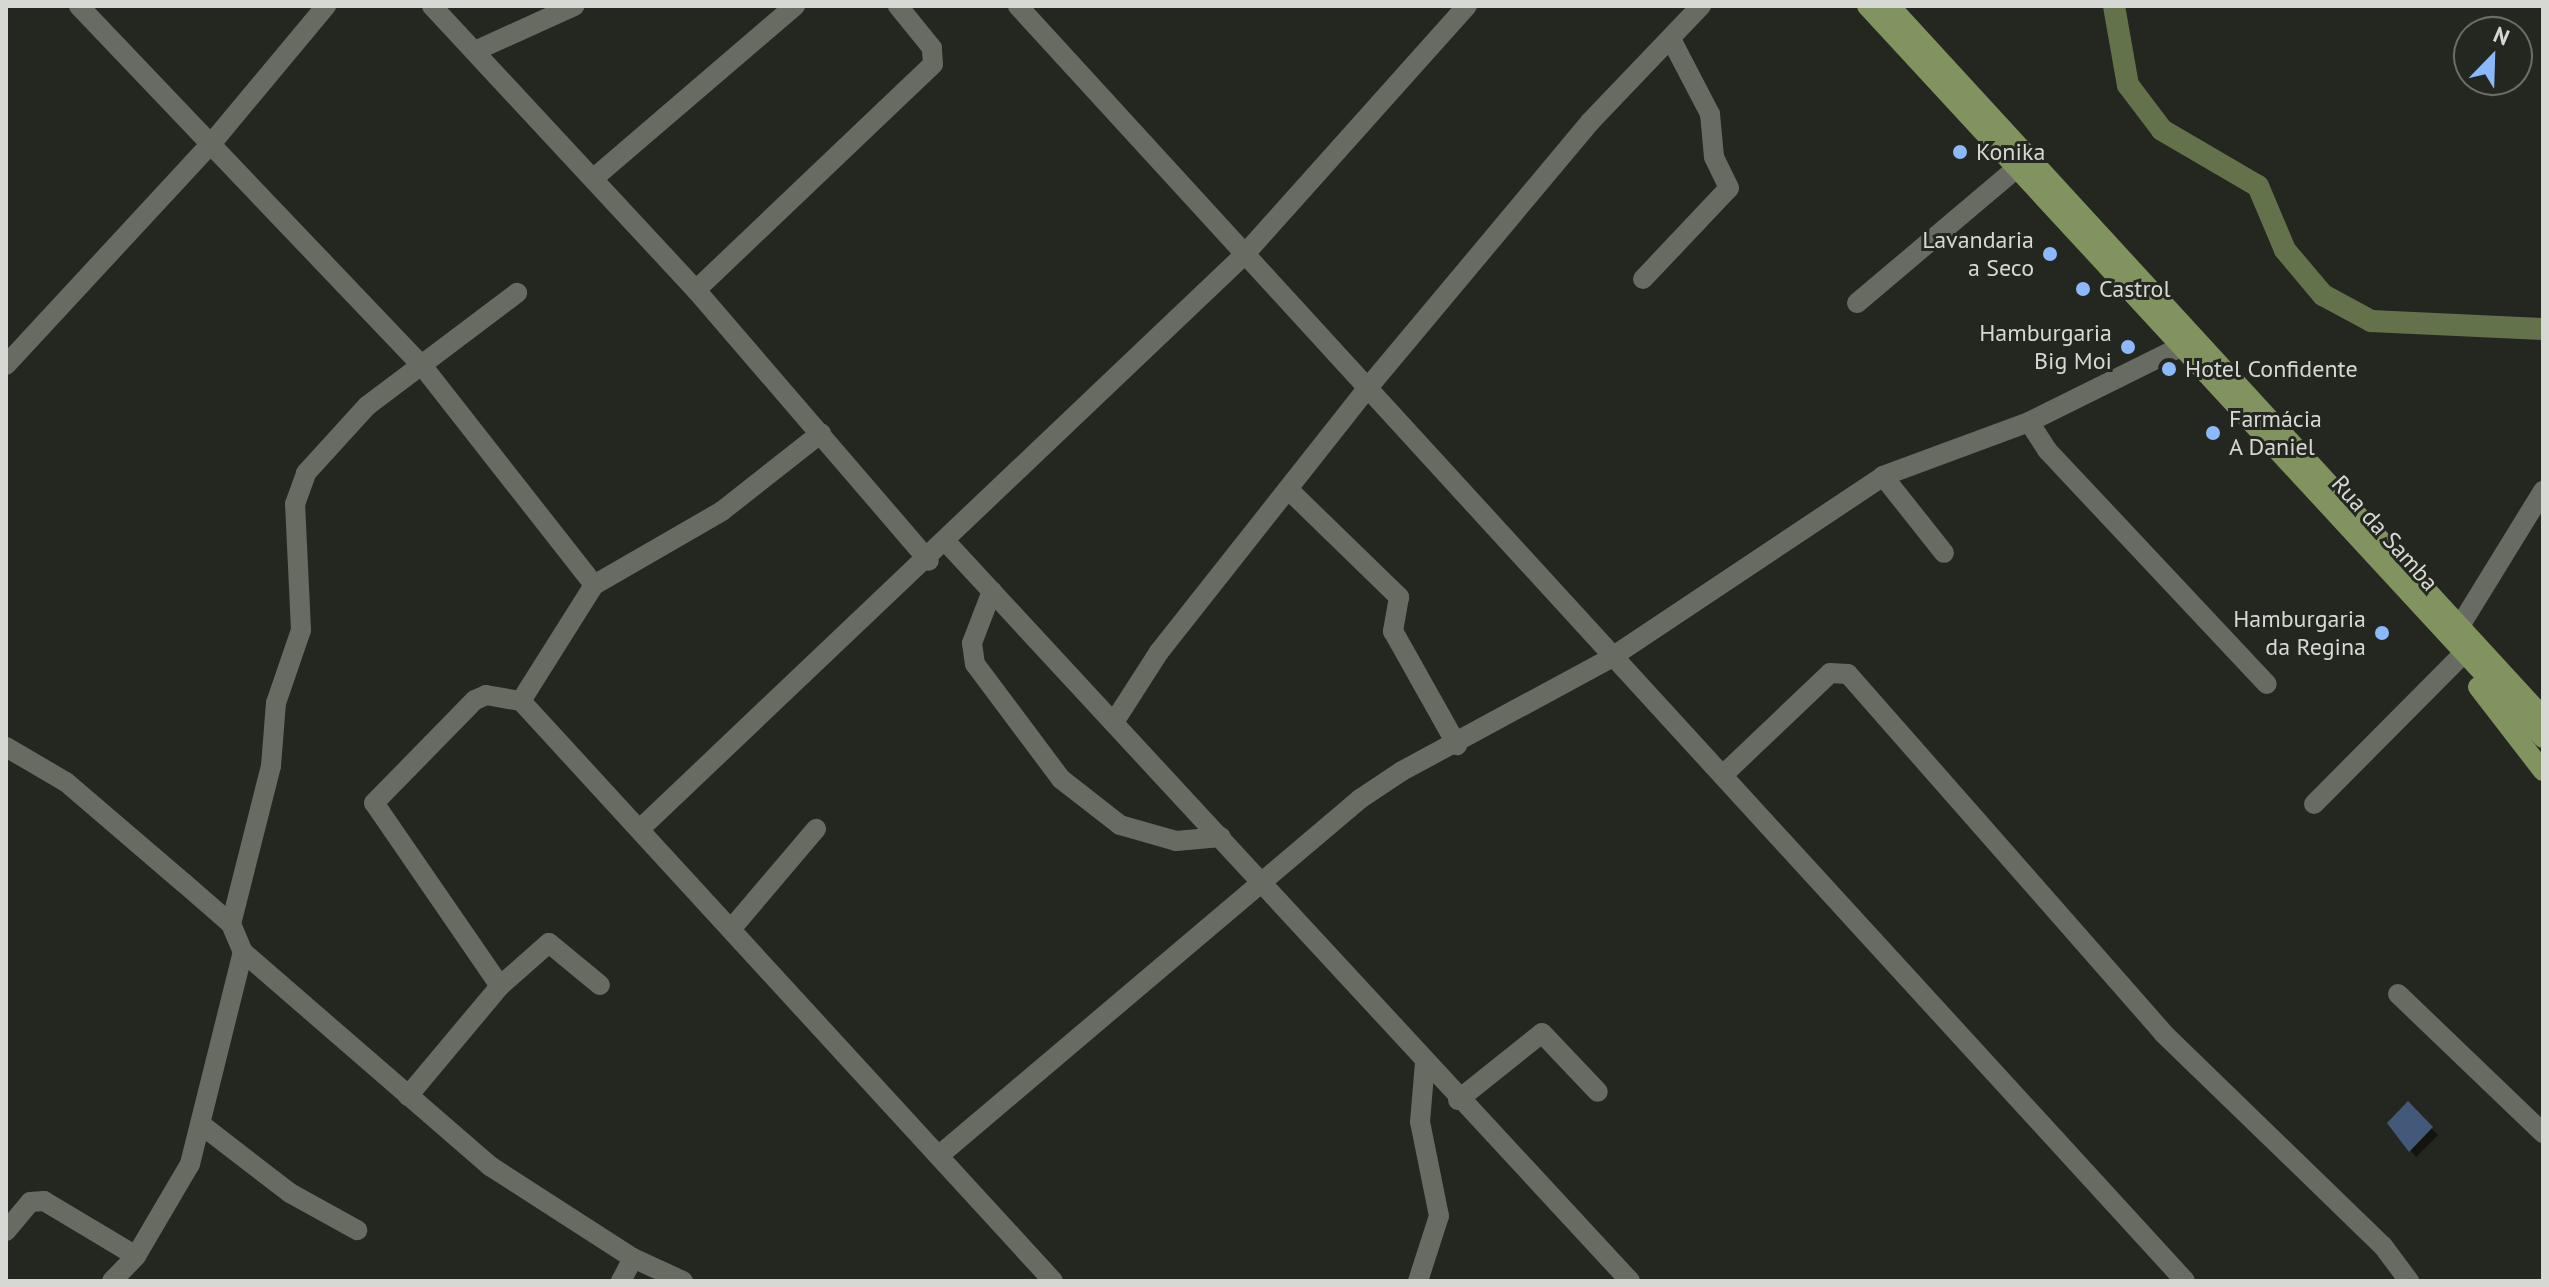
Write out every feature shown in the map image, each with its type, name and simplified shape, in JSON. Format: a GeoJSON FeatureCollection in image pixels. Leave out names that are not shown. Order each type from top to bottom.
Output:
{"type":"FeatureCollection","features":[{"type":"Feature","properties":{"kind":"main road","name":"Rua da Samba"},"geometry":{"type":"LineString","coordinates":[[1867,6],[2419,611],[2543,738]]}},
{"type":"Feature","properties":{"kind":"main road","name":"Rua da Samba"},"geometry":{"type":"LineString","coordinates":[[1890,6],[2432,591],[2543,717]]}},
{"type":"Feature","properties":{"kind":"main road"},"geometry":{"type":"LineString","coordinates":[[2432,591],[2543,696]]}},
{"type":"Feature","properties":{"kind":"main road"},"geometry":{"type":"LineString","coordinates":[[2419,611],[2543,771]]}},
{"type":"Feature","properties":{"kind":"street"},"geometry":{"type":"LineString","coordinates":[[79,6],[424,368],[594,585]]}},
{"type":"Feature","properties":{"kind":"street"},"geometry":{"type":"LineString","coordinates":[[6,365],[211,144],[326,6]]}},
{"type":"Feature","properties":{"kind":"street"},"geometry":{"type":"LineString","coordinates":[[432,6],[477,50],[696,290],[929,561]]}},
{"type":"Feature","properties":{"kind":"street"},"geometry":{"type":"LineString","coordinates":[[477,50],[574,6]]}},
{"type":"Feature","properties":{"kind":"street"},"geometry":{"type":"LineString","coordinates":[[594,178],[795,6]]}},
{"type":"Feature","properties":{"kind":"street"},"geometry":{"type":"LineString","coordinates":[[696,290],[926,73],[932,48],[898,6]]}},
{"type":"Feature","properties":{"kind":"street"},"geometry":{"type":"LineString","coordinates":[[1018,6],[1609,659],[1723,775],[2034,1124],[2185,1281]]}},
{"type":"Feature","properties":{"kind":"street"},"geometry":{"type":"LineString","coordinates":[[640,829],[948,544],[1245,254],[1467,6]]}},
{"type":"Feature","properties":{"kind":"street"},"geometry":{"type":"LineString","coordinates":[[1116,719],[1159,652],[1291,492],[1366,390],[1590,122],[1701,6]]}},
{"type":"Feature","properties":{"kind":"street"},"geometry":{"type":"LineString","coordinates":[[1643,279],[1729,188],[1714,157],[1710,114],[1671,39]]}},
{"type":"Feature","properties":{"kind":"street"},"geometry":{"type":"LineString","coordinates":[[1857,303],[2017,168]]}},
{"type":"Feature","properties":{"kind":"street"},"geometry":{"type":"LineString","coordinates":[[231,924],[271,766],[276,703],[301,630],[295,504],[324,446],[517,293]]}},
{"type":"Feature","properties":{"kind":"street"},"geometry":{"type":"LineString","coordinates":[[942,1153],[1360,799],[1609,659],[1883,476],[2029,422],[2178,348]]}},
{"type":"Feature","properties":{"kind":"street"},"geometry":{"type":"LineString","coordinates":[[2029,422],[2047,450],[2267,684]]}},
{"type":"Feature","properties":{"kind":"street"},"geometry":{"type":"LineString","coordinates":[[521,701],[594,585],[722,511],[821,433]]}},
{"type":"Feature","properties":{"kind":"street"},"geometry":{"type":"LineString","coordinates":[[1883,476],[1944,553]]}},
{"type":"Feature","properties":{"kind":"street"},"geometry":{"type":"LineString","coordinates":[[2463,621],[2543,491]]}},
{"type":"Feature","properties":{"kind":"street"},"geometry":{"type":"LineString","coordinates":[[1291,492],[1399,597],[1393,631],[1457,745]]}},
{"type":"Feature","properties":{"kind":"street"},"geometry":{"type":"LineString","coordinates":[[948,544],[1116,719],[1458,1100],[1630,1281]]}},
{"type":"Feature","properties":{"kind":"street"},"geometry":{"type":"LineString","coordinates":[[992,591],[972,643],[975,664],[1061,779],[1120,825],[1176,841],[1221,837]]}},
{"type":"Feature","properties":{"kind":"street"},"geometry":{"type":"LineString","coordinates":[[2314,804],[2457,660]]}},
{"type":"Feature","properties":{"kind":"street"},"geometry":{"type":"LineString","coordinates":[[1723,775],[1830,673],[1848,674],[2163,1033],[2383,1246],[2409,1281]]}},
{"type":"Feature","properties":{"kind":"street"},"geometry":{"type":"LineString","coordinates":[[500,986],[374,803],[475,700],[486,695],[521,701],[942,1153],[1053,1281]]}},
{"type":"Feature","properties":{"kind":"street"},"geometry":{"type":"LineString","coordinates":[[6,747],[66,782],[231,924],[243,952],[490,1166],[633,1258],[683,1281]]}},
{"type":"Feature","properties":{"kind":"street"},"geometry":{"type":"LineString","coordinates":[[732,928],[816,829]]}},
{"type":"Feature","properties":{"kind":"street"},"geometry":{"type":"LineString","coordinates":[[408,1096],[500,986],[552,941],[600,985]]}},
{"type":"Feature","properties":{"kind":"street"},"geometry":{"type":"LineString","coordinates":[[112,1281],[136,1256],[178,1188],[203,1126],[243,952]]}},
{"type":"Feature","properties":{"kind":"street"},"geometry":{"type":"LineString","coordinates":[[2398,994],[2543,1133]]}},
{"type":"Feature","properties":{"kind":"street"},"geometry":{"type":"LineString","coordinates":[[1458,1100],[1542,1033],[1598,1092]]}},
{"type":"Feature","properties":{"kind":"street"},"geometry":{"type":"LineString","coordinates":[[1418,1281],[1439,1216],[1420,1122],[1425,1063]]}},
{"type":"Feature","properties":{"kind":"street"},"geometry":{"type":"LineString","coordinates":[[203,1126],[290,1193],[357,1230]]}},
{"type":"Feature","properties":{"kind":"street"},"geometry":{"type":"LineString","coordinates":[[6,1231],[30,1202],[44,1201],[136,1256]]}},
{"type":"Feature","properties":{"kind":"street"},"geometry":{"type":"LineString","coordinates":[[621,1281],[633,1258]]}},
{"type":"Feature","properties":{"kind":"building"},"geometry":{"type":"Polygon","coordinates":[[[2408,1101],[2433,1127],[2409,1152],[2387,1123],[2408,1101]]]}},
{"type":"Feature","properties":{"kind":"waterway"},"geometry":{"type":"LineString","coordinates":[[2114,6],[2128,85],[2162,130],[2258,186],[2285,250],[2323,295],[2371,321],[2543,329]]}},
{"type":"Feature","properties":{"kind":"place","name":"Konika"},"geometry":{"type":"Point","coordinates":[1960,152]}},
{"type":"Feature","properties":{"kind":"place","name":"Lavandaria a Seco"},"geometry":{"type":"Point","coordinates":[2050,254]}},
{"type":"Feature","properties":{"kind":"place","name":"Castrol"},"geometry":{"type":"Point","coordinates":[2083,289]}},
{"type":"Feature","properties":{"kind":"place","name":"Hamburgaria Big Moi"},"geometry":{"type":"Point","coordinates":[2128,347]}},
{"type":"Feature","properties":{"kind":"place","name":"Hotel Confidente"},"geometry":{"type":"Point","coordinates":[2169,369]}},
{"type":"Feature","properties":{"kind":"place","name":"Farmácia A Daniel"},"geometry":{"type":"Point","coordinates":[2213,433]}},
{"type":"Feature","properties":{"kind":"place","name":"Hamburgaria da Regina"},"geometry":{"type":"Point","coordinates":[2382,633]}}]}
